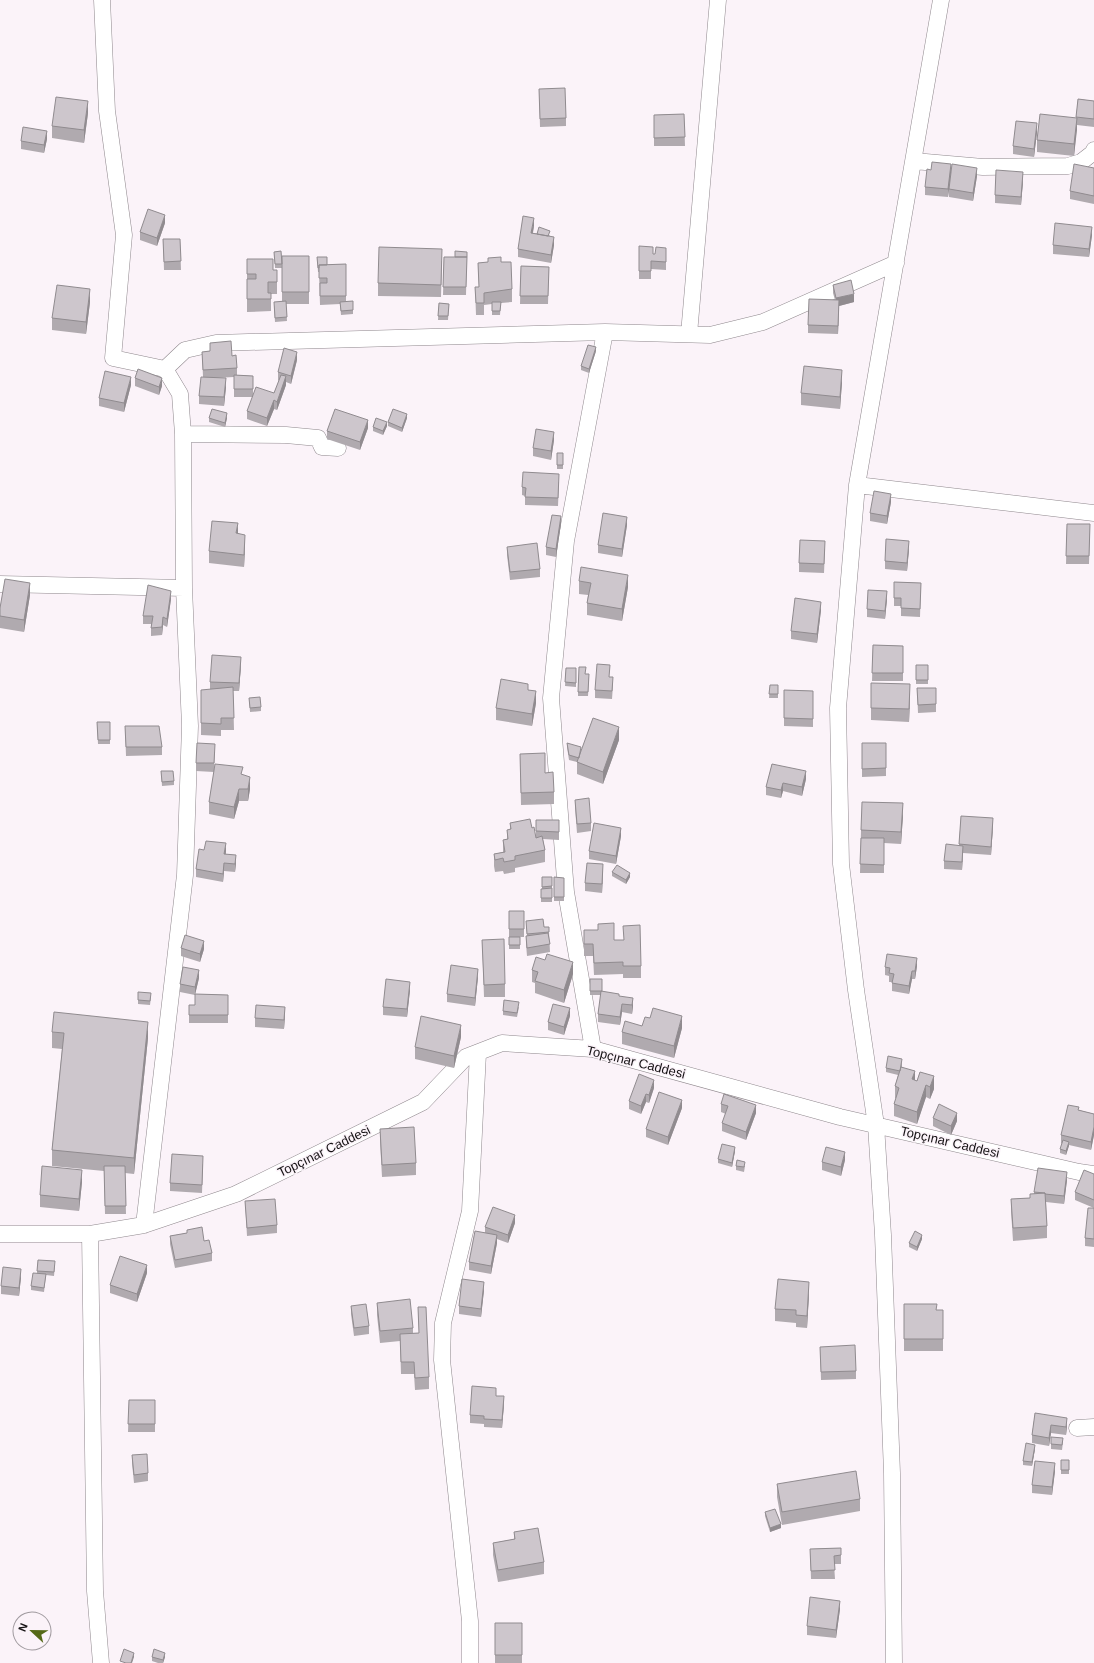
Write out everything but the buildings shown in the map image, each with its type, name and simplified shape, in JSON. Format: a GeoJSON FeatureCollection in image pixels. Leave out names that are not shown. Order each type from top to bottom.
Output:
{"type":"FeatureCollection","features":[{"type":"Feature","properties":{"kind":"street"},"geometry":{"type":"LineString","coordinates":[[102,0],[108,111],[124,235],[113,358],[165,369],[180,394],[183,434],[184,588],[190,726],[185,875],[144,1225]]}},
{"type":"Feature","properties":{"kind":"street"},"geometry":{"type":"LineString","coordinates":[[689,334],[718,0]]}},
{"type":"Feature","properties":{"kind":"street"},"geometry":{"type":"LineString","coordinates":[[894,1663],[891,1457],[884,1235],[876,1126],[856,990],[841,864],[838,708],[857,485],[941,0]]}},
{"type":"Feature","properties":{"kind":"street"},"geometry":{"type":"LineString","coordinates":[[914,161],[983,167],[1068,166],[1081,162],[1094,150]]}},
{"type":"Feature","properties":{"kind":"street"},"geometry":{"type":"LineString","coordinates":[[165,369],[185,350],[216,343],[605,332],[710,335],[763,322],[896,262]]}},
{"type":"Feature","properties":{"kind":"street"},"geometry":{"type":"LineString","coordinates":[[593,1049],[566,892],[551,698],[566,541],[605,332]]}},
{"type":"Feature","properties":{"kind":"street"},"geometry":{"type":"LineString","coordinates":[[183,434],[286,435],[318,438],[322,447],[338,448]]}},
{"type":"Feature","properties":{"kind":"street"},"geometry":{"type":"LineString","coordinates":[[857,485],[1094,513]]}},
{"type":"Feature","properties":{"kind":"street"},"geometry":{"type":"LineString","coordinates":[[0,584],[184,588]]}},
{"type":"Feature","properties":{"kind":"street","name":"Topçınar Caddesi"},"geometry":{"type":"LineString","coordinates":[[0,1234],[90,1234],[144,1225],[236,1194],[423,1102],[466,1057],[502,1043],[593,1049],[876,1126],[1079,1172],[1094,1174]]}},
{"type":"Feature","properties":{"kind":"street"},"geometry":{"type":"LineString","coordinates":[[470,1663],[470,1621],[442,1360],[442,1323],[470,1211],[478,1052]]}},
{"type":"Feature","properties":{"kind":"street"},"geometry":{"type":"LineString","coordinates":[[90,1234],[95,1591],[101,1663]]}},
{"type":"Feature","properties":{"kind":"street"},"geometry":{"type":"LineString","coordinates":[[1077,1428],[1094,1427]]}}]}
